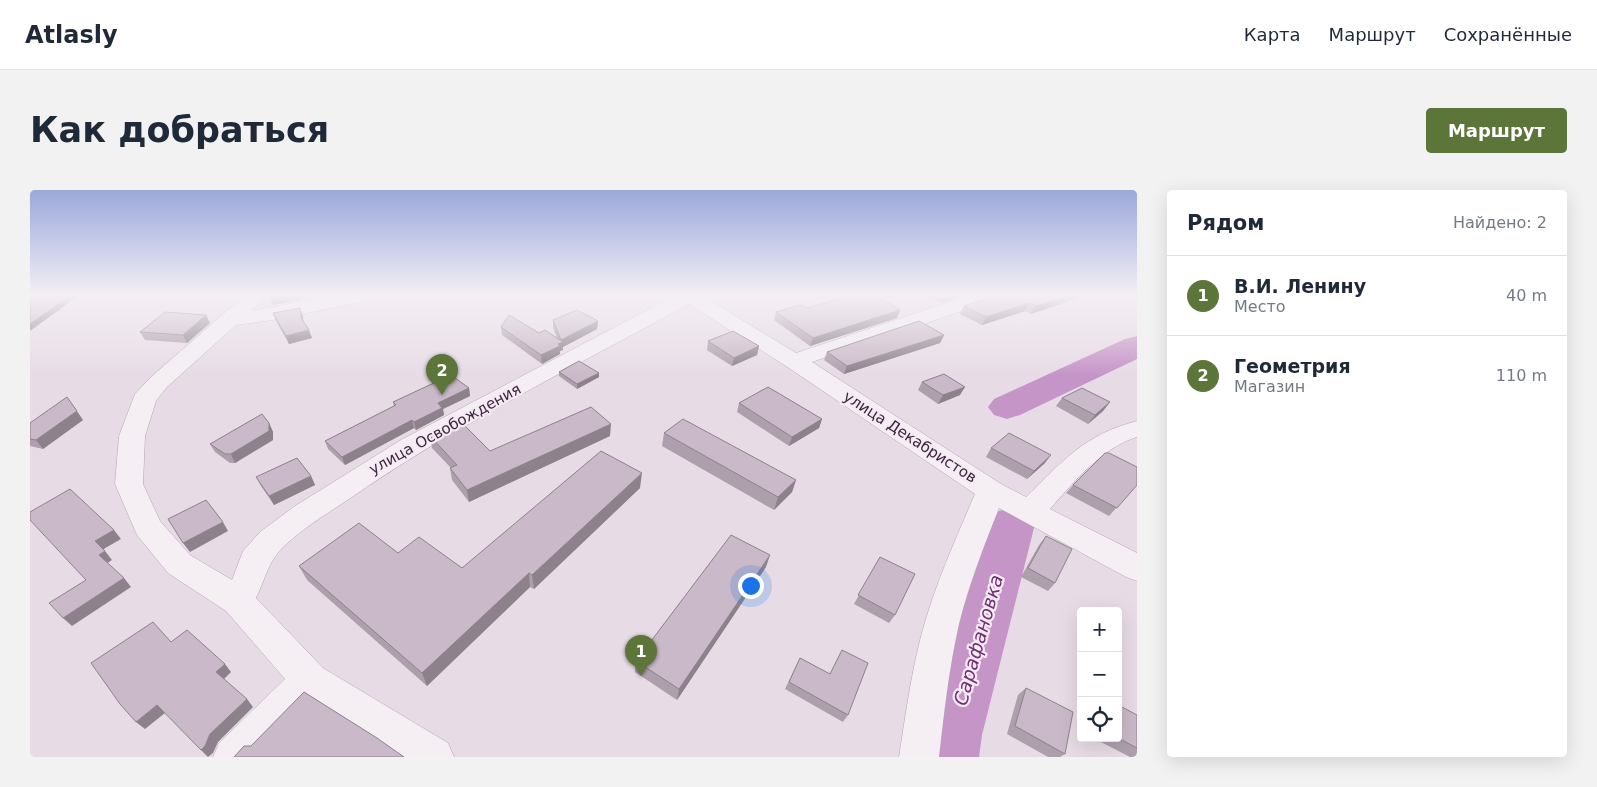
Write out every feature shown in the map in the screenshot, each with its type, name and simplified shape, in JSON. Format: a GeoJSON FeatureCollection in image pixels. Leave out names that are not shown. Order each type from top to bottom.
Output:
{"type":"FeatureCollection","features":[{"type":"Feature","properties":{"kind":"street"},"geometry":{"type":"LineString","coordinates":[[226,322],[159,382],[144,399],[132,436],[128,484],[148,527],[179,564],[238,601],[310,680],[434,757]]}},
{"type":"Feature","properties":{"kind":"street","name":"улица Освобождения"},"geometry":{"type":"LineString","coordinates":[[238,601],[247,584],[254,560],[271,540],[304,514],[410,446],[640,322]]}},
{"type":"Feature","properties":{"kind":"street","name":"улица Декабристов"},"geometry":{"type":"LineString","coordinates":[[732,322],[992,491],[1137,568]]}},
{"type":"Feature","properties":{"kind":"street"},"geometry":{"type":"LineString","coordinates":[[794,361],[908,322]]}},
{"type":"Feature","properties":{"kind":"street"},"geometry":{"type":"LineString","coordinates":[[1030,511],[1091,451],[1127,430],[1137,428]]}},
{"type":"Feature","properties":{"kind":"street"},"geometry":{"type":"LineString","coordinates":[[919,757],[929,685],[942,624],[962,559],[992,491]]}},
{"type":"Feature","properties":{"kind":"street"},"geometry":{"type":"LineString","coordinates":[[233,757],[310,680]]}},
{"type":"Feature","properties":{"kind":"building"},"geometry":{"type":"Polygon","coordinates":[[[152,322],[197,322],[183,335],[140,332],[152,322]]]}},
{"type":"Feature","properties":{"kind":"building"},"geometry":{"type":"Polygon","coordinates":[[[278,322],[304,322],[309,330],[286,336],[278,322]]]}},
{"type":"Feature","properties":{"kind":"building"},"geometry":{"type":"Polygon","coordinates":[[[504,322],[521,322],[539,333],[545,330],[563,342],[558,344],[560,346],[541,355],[501,327],[504,322]]]}},
{"type":"Feature","properties":{"kind":"building"},"geometry":{"type":"Polygon","coordinates":[[[554,322],[595,322],[561,340],[554,322]]]}},
{"type":"Feature","properties":{"kind":"building"},"geometry":{"type":"Polygon","coordinates":[[[791,322],[861,322],[813,338],[791,322]]]}},
{"type":"Feature","properties":{"kind":"building"},"geometry":{"type":"Polygon","coordinates":[[[915,322],[922,322],[944,335],[847,366],[827,352],[915,322]]]}},
{"type":"Feature","properties":{"kind":"building"},"geometry":{"type":"Polygon","coordinates":[[[733,331],[759,346],[734,358],[708,341],[733,331]]]}},
{"type":"Feature","properties":{"kind":"building"},"geometry":{"type":"Polygon","coordinates":[[[579,361],[599,373],[577,384],[559,372],[579,361]]]}},
{"type":"Feature","properties":{"kind":"building"},"geometry":{"type":"Polygon","coordinates":[[[944,374],[965,387],[943,395],[922,382],[944,374]]]}},
{"type":"Feature","properties":{"kind":"building"},"geometry":{"type":"Polygon","coordinates":[[[451,375],[469,388],[438,403],[442,408],[414,422],[412,420],[342,457],[325,441],[396,405],[393,402],[451,375]]]}},
{"type":"Feature","properties":{"kind":"building"},"geometry":{"type":"Polygon","coordinates":[[[768,387],[822,419],[792,437],[739,403],[768,387]]]}},
{"type":"Feature","properties":{"kind":"building"},"geometry":{"type":"Polygon","coordinates":[[[1082,388],[1110,402],[1095,415],[1062,398],[1082,388]]]}},
{"type":"Feature","properties":{"kind":"building"},"geometry":{"type":"Polygon","coordinates":[[[67,397],[77,411],[36,440],[30,439],[30,423],[67,397]]]}},
{"type":"Feature","properties":{"kind":"building"},"geometry":{"type":"Polygon","coordinates":[[[591,407],[611,424],[467,490],[450,468],[457,465],[430,436],[458,419],[490,451],[591,407]]]}},
{"type":"Feature","properties":{"kind":"building"},"geometry":{"type":"Polygon","coordinates":[[[262,414],[269,423],[269,431],[231,454],[225,454],[210,444],[262,414]]]}},
{"type":"Feature","properties":{"kind":"building"},"geometry":{"type":"Polygon","coordinates":[[[683,419],[796,480],[778,497],[664,433],[683,419]]]}},
{"type":"Feature","properties":{"kind":"building"},"geometry":{"type":"Polygon","coordinates":[[[1009,433],[1051,455],[1034,471],[991,448],[1009,433]]]}},
{"type":"Feature","properties":{"kind":"building"},"geometry":{"type":"Polygon","coordinates":[[[601,451],[642,473],[532,575],[529,573],[422,673],[299,566],[359,523],[398,553],[419,537],[462,568],[601,451]]]}},
{"type":"Feature","properties":{"kind":"building"},"geometry":{"type":"Polygon","coordinates":[[[1105,453],[1109,453],[1137,467],[1137,485],[1117,508],[1073,485],[1105,453]]]}},
{"type":"Feature","properties":{"kind":"building"},"geometry":{"type":"Polygon","coordinates":[[[297,458],[311,476],[269,496],[256,477],[297,458]]]}},
{"type":"Feature","properties":{"kind":"building"},"geometry":{"type":"Polygon","coordinates":[[[70,489],[114,530],[95,541],[105,551],[99,555],[124,578],[63,618],[49,603],[86,580],[30,520],[30,512],[70,489]]]}},
{"type":"Feature","properties":{"kind":"building"},"geometry":{"type":"Polygon","coordinates":[[[206,500],[223,522],[183,543],[168,519],[206,500]]]}},
{"type":"Feature","properties":{"kind":"building"},"geometry":{"type":"Polygon","coordinates":[[[731,535],[770,555],[679,689],[636,661],[731,535]]]}},
{"type":"Feature","properties":{"kind":"building"},"geometry":{"type":"Polygon","coordinates":[[[1046,536],[1072,549],[1055,583],[1028,568],[1046,536]]]}},
{"type":"Feature","properties":{"kind":"building"},"geometry":{"type":"Polygon","coordinates":[[[880,557],[915,574],[895,615],[858,595],[880,557]]]}},
{"type":"Feature","properties":{"kind":"building"},"geometry":{"type":"Polygon","coordinates":[[[153,622],[171,642],[187,630],[225,664],[216,672],[247,699],[210,734],[205,746],[201,750],[157,705],[136,722],[120,704],[91,663],[153,622]]]}},
{"type":"Feature","properties":{"kind":"building"},"geometry":{"type":"Polygon","coordinates":[[[842,650],[868,663],[848,715],[789,682],[800,658],[830,674],[842,650]]]}},
{"type":"Feature","properties":{"kind":"building"},"geometry":{"type":"Polygon","coordinates":[[[1026,688],[1073,712],[1065,754],[1015,726],[1026,688]]]}},
{"type":"Feature","properties":{"kind":"building"},"geometry":{"type":"Polygon","coordinates":[[[304,692],[404,757],[234,757],[244,746],[251,746],[304,692]]]}},
{"type":"Feature","properties":{"kind":"building"},"geometry":{"type":"Polygon","coordinates":[[[1122,707],[1137,715],[1137,748],[1122,740],[1122,707]]]}},
{"type":"Feature","properties":{"kind":"waterway","name":"Сарафановка"},"geometry":{"type":"LineString","coordinates":[[1007,407],[1137,346]]}},
{"type":"Feature","properties":{"kind":"waterway","name":"Сарафановка"},"geometry":{"type":"LineString","coordinates":[[948,757],[951,735],[1012,524]]}},
{"type":"Feature","properties":{"kind":"place","name":"Геометрия"},"geometry":{"type":"Point","coordinates":[442,395]}},
{"type":"Feature","properties":{"kind":"place","name":"В.И. Ленину"},"geometry":{"type":"Point","coordinates":[641,676]}}]}
